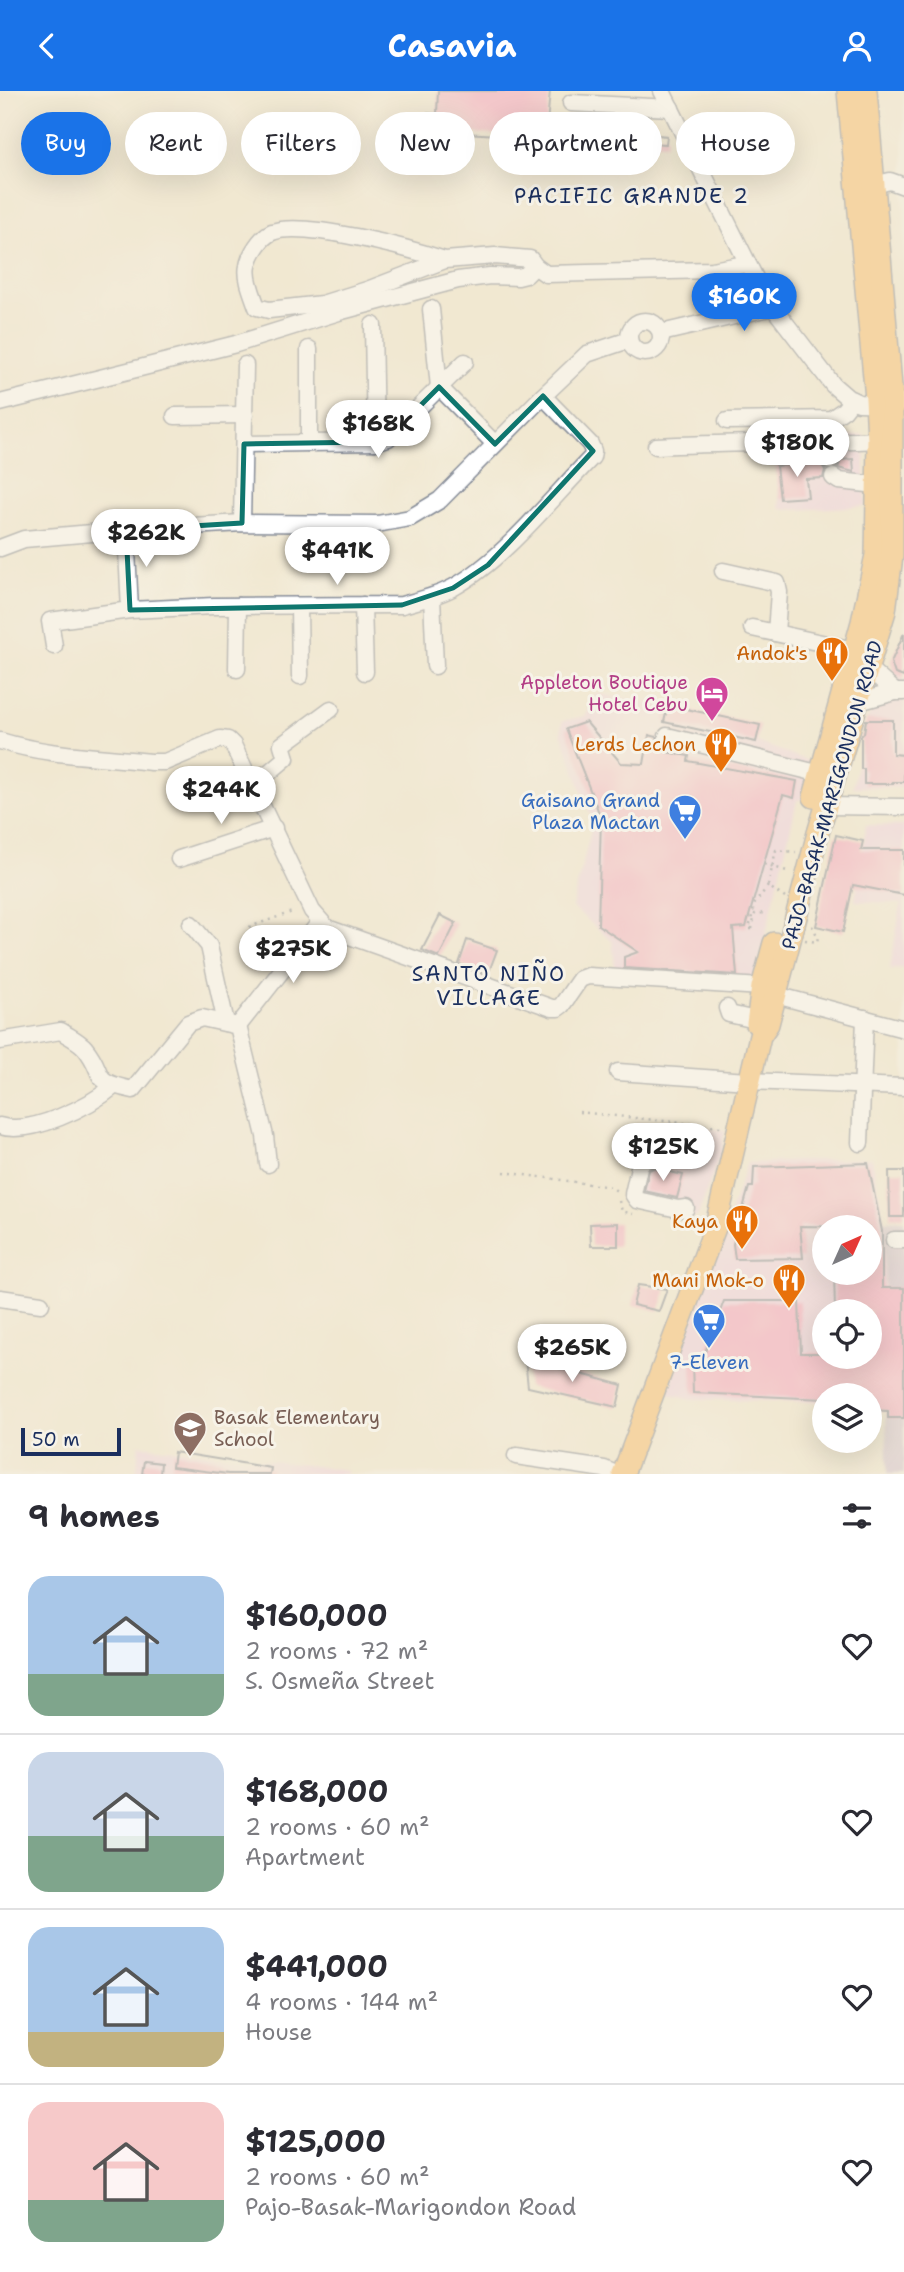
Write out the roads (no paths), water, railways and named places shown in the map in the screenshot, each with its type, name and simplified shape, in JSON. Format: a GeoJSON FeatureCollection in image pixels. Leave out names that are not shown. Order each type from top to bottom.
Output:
{"type":"FeatureCollection","features":[{"type":"Feature","properties":{"kind":"main road","name":"PAJO-BASAK-MARIGONDON ROAD"},"geometry":{"type":"LineString","coordinates":[[848,91],[891,403]]}},
{"type":"Feature","properties":{"kind":"main road","name":"PAJO-BASAK-MARIGONDON ROAD"},"geometry":{"type":"LineString","coordinates":[[623,1474],[716,1225],[758,1028],[768,1024],[769,991],[786,898],[783,870],[799,852],[854,650],[876,555],[877,485],[891,403],[866,91]]}},
{"type":"Feature","properties":{"kind":"main road","name":"PAJO-BASAK-MARIGONDON ROAD"},"geometry":{"type":"LineString","coordinates":[[769,991],[794,920],[885,611],[892,556],[885,440]]}},
{"type":"Feature","properties":{"kind":"street"},"geometry":{"type":"LineString","coordinates":[[662,91],[746,264],[768,301],[833,386],[859,403],[891,403]]}},
{"type":"Feature","properties":{"kind":"street"},"geometry":{"type":"LineString","coordinates":[[571,103],[671,109]]}},
{"type":"Feature","properties":{"kind":"street"},"geometry":{"type":"LineString","coordinates":[[874,185],[890,181],[904,186]]}},
{"type":"Feature","properties":{"kind":"street"},"geometry":{"type":"LineString","coordinates":[[445,260],[411,249],[322,231],[283,230],[270,233],[261,241],[252,253],[247,272],[257,307],[269,310],[322,305],[445,260],[522,257],[530,259],[546,274],[712,270],[746,264]]}},
{"type":"Feature","properties":{"kind":"street"},"geometry":{"type":"LineString","coordinates":[[0,403],[222,347],[458,280],[526,275],[535,266]]}},
{"type":"Feature","properties":{"kind":"street"},"geometry":{"type":"LineString","coordinates":[[661,333],[707,323],[768,301]]}},
{"type":"Feature","properties":{"kind":"street"},"geometry":{"type":"LineString","coordinates":[[431,309],[439,387],[495,444]]}},
{"type":"Feature","properties":{"kind":"street"},"geometry":{"type":"LineString","coordinates":[[641,320],[652,321],[661,333],[660,344],[651,352],[635,350],[629,340],[630,330],[641,320]]}},
{"type":"Feature","properties":{"kind":"street"},"geometry":{"type":"LineString","coordinates":[[373,325],[375,442]]}},
{"type":"Feature","properties":{"kind":"street"},"geometry":{"type":"LineString","coordinates":[[0,548],[23,539],[126,530],[242,523],[377,524],[410,518],[440,500],[587,354],[629,340]]}},
{"type":"Feature","properties":{"kind":"street"},"geometry":{"type":"LineString","coordinates":[[309,349],[309,443]]}},
{"type":"Feature","properties":{"kind":"street"},"geometry":{"type":"LineString","coordinates":[[244,444],[375,442],[388,438],[465,362]]}},
{"type":"Feature","properties":{"kind":"street"},"geometry":{"type":"LineString","coordinates":[[242,523],[245,366]]}},
{"type":"Feature","properties":{"kind":"street"},"geometry":{"type":"LineString","coordinates":[[54,646],[50,621],[130,610],[402,605],[453,588],[488,565],[592,457],[590,444],[543,395]]}},
{"type":"Feature","properties":{"kind":"street"},"geometry":{"type":"LineString","coordinates":[[727,421],[831,419],[852,400]]}},
{"type":"Feature","properties":{"kind":"street"},"geometry":{"type":"LineString","coordinates":[[175,416],[245,415]]}},
{"type":"Feature","properties":{"kind":"street"},"geometry":{"type":"LineString","coordinates":[[656,446],[885,440]]}},
{"type":"Feature","properties":{"kind":"street"},"geometry":{"type":"LineString","coordinates":[[830,443],[832,469],[839,481],[877,485]]}},
{"type":"Feature","properties":{"kind":"street"},"geometry":{"type":"LineString","coordinates":[[126,530],[130,610]]}},
{"type":"Feature","properties":{"kind":"street"},"geometry":{"type":"LineString","coordinates":[[723,571],[777,583],[779,592],[776,633]]}},
{"type":"Feature","properties":{"kind":"street"},"geometry":{"type":"LineString","coordinates":[[432,597],[435,666]]}},
{"type":"Feature","properties":{"kind":"street"},"geometry":{"type":"LineString","coordinates":[[299,605],[300,676]]}},
{"type":"Feature","properties":{"kind":"street"},"geometry":{"type":"LineString","coordinates":[[363,605],[365,672]]}},
{"type":"Feature","properties":{"kind":"street"},"geometry":{"type":"LineString","coordinates":[[237,606],[237,669]]}},
{"type":"Feature","properties":{"kind":"street"},"geometry":{"type":"LineString","coordinates":[[752,628],[854,650]]}},
{"type":"Feature","properties":{"kind":"street"},"geometry":{"type":"LineString","coordinates":[[868,668],[899,692]]}},
{"type":"Feature","properties":{"kind":"street"},"geometry":{"type":"LineString","coordinates":[[858,702],[899,692]]}},
{"type":"Feature","properties":{"kind":"street"},"geometry":{"type":"LineString","coordinates":[[253,786],[286,758],[282,745],[331,709]]}},
{"type":"Feature","properties":{"kind":"street"},"geometry":{"type":"LineString","coordinates":[[667,736],[821,774]]}},
{"type":"Feature","properties":{"kind":"street"},"geometry":{"type":"LineString","coordinates":[[0,741],[34,751],[63,755],[165,762],[220,739],[228,740],[233,745],[316,916],[327,928],[552,1008],[562,1005],[580,979],[588,976],[726,994],[769,991],[904,1030]]}},
{"type":"Feature","properties":{"kind":"street"},"geometry":{"type":"LineString","coordinates":[[827,806],[904,807]]}},
{"type":"Feature","properties":{"kind":"street"},"geometry":{"type":"LineString","coordinates":[[179,859],[274,828]]}},
{"type":"Feature","properties":{"kind":"street"},"geometry":{"type":"LineString","coordinates":[[232,1024],[316,916]]}},
{"type":"Feature","properties":{"kind":"street"},"geometry":{"type":"LineString","coordinates":[[191,924],[209,946],[265,1136],[268,1164]]}},
{"type":"Feature","properties":{"kind":"street"},"geometry":{"type":"LineString","coordinates":[[726,994],[729,1014],[758,1028]]}},
{"type":"Feature","properties":{"kind":"street"},"geometry":{"type":"LineString","coordinates":[[0,1041],[61,1031],[84,1047],[102,1080],[133,1090],[188,1023],[202,1018],[232,1024]]}},
{"type":"Feature","properties":{"kind":"street"},"geometry":{"type":"LineString","coordinates":[[860,1143],[865,1018]]}},
{"type":"Feature","properties":{"kind":"street"},"geometry":{"type":"LineString","coordinates":[[618,1072],[748,1081],[904,1087]]}},
{"type":"Feature","properties":{"kind":"street"},"geometry":{"type":"LineString","coordinates":[[0,1126],[22,1128],[65,1115],[97,1100],[114,1086]]}},
{"type":"Feature","properties":{"kind":"street"},"geometry":{"type":"LineString","coordinates":[[648,1159],[640,1163],[633,1194],[637,1200],[678,1209],[686,1208]]}},
{"type":"Feature","properties":{"kind":"street"},"geometry":{"type":"LineString","coordinates":[[0,1298],[41,1304]]}},
{"type":"Feature","properties":{"kind":"street"},"geometry":{"type":"LineString","coordinates":[[516,1456],[604,1469],[616,1474]]}},
{"type":"Feature","properties":{"kind":"place","name":"Andok's"},"geometry":{"type":"Point","coordinates":[832,683]}},
{"type":"Feature","properties":{"kind":"place","name":"Appleton Boutique Hotel Cebu"},"geometry":{"type":"Point","coordinates":[712,723]}},
{"type":"Feature","properties":{"kind":"place","name":"Lerds Lechon"},"geometry":{"type":"Point","coordinates":[721,774]}},
{"type":"Feature","properties":{"kind":"place","name":"Gaisano Grand Plaza Mactan"},"geometry":{"type":"Point","coordinates":[685,841]}},
{"type":"Feature","properties":{"kind":"place","name":"Kaya"},"geometry":{"type":"Point","coordinates":[742,1251]}},
{"type":"Feature","properties":{"kind":"place","name":"Mani Mok-o"},"geometry":{"type":"Point","coordinates":[789,1310]}},
{"type":"Feature","properties":{"kind":"place","name":"7-Eleven"},"geometry":{"type":"Point","coordinates":[709,1350]}},
{"type":"Feature","properties":{"kind":"place","name":"Basak Elementary School"},"geometry":{"type":"Point","coordinates":[190,1458]}},
{"type":"Feature","properties":{"kind":"district","name":"PACIFIC GRANDE 2"},"geometry":{"type":"Point","coordinates":[632,196]}},
{"type":"Feature","properties":{"kind":"district","name":"SANTO NIÑO VILLAGE"},"geometry":{"type":"Point","coordinates":[489,986]}}]}
